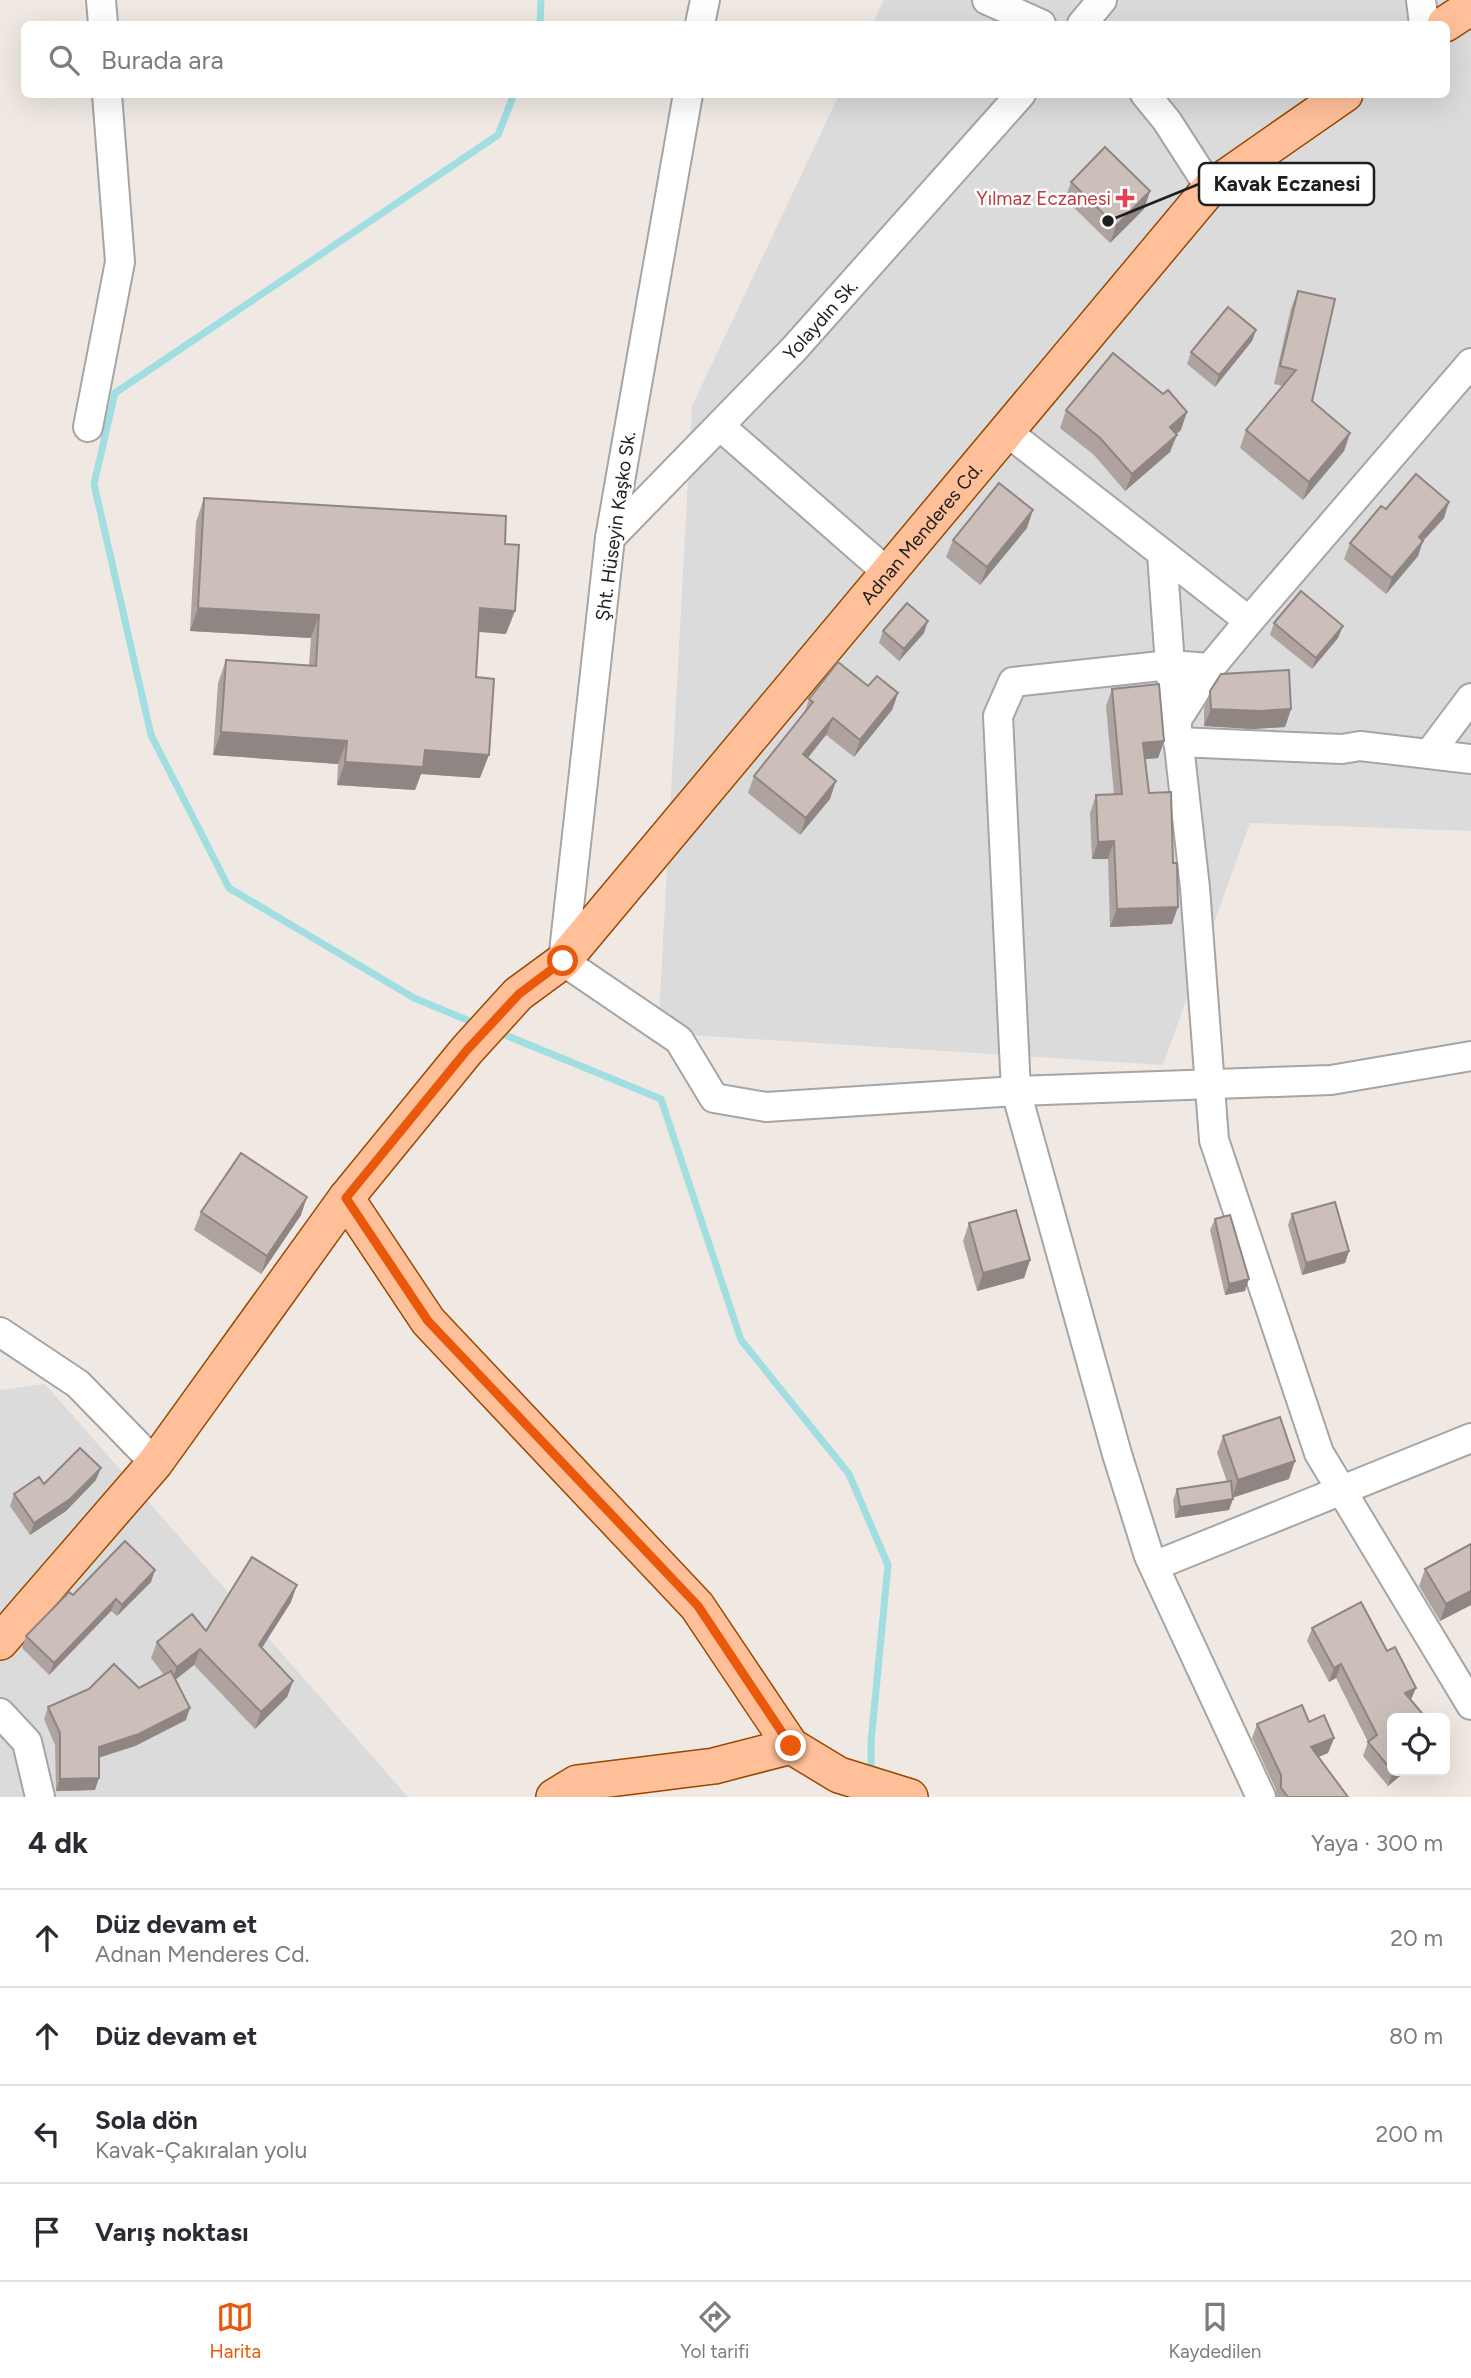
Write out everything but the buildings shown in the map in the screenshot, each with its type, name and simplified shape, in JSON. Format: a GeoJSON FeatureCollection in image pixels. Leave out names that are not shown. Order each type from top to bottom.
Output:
{"type":"FeatureCollection","features":[{"type":"Feature","properties":{"kind":"main road"},"geometry":{"type":"LineString","coordinates":[[1450,21],[1471,7]]}},
{"type":"Feature","properties":{"kind":"main road","name":"Adnan Menderes Cd."},"geometry":{"type":"LineString","coordinates":[[0,1642],[155,1463],[346,1198],[467,1050],[519,994],[563,961],[1210,188],[1339,98]]}},
{"type":"Feature","properties":{"kind":"main road"},"geometry":{"type":"LineString","coordinates":[[346,1198],[428,1321],[698,1606],[791,1746],[839,1775],[910,1797]]}},
{"type":"Feature","properties":{"kind":"main road"},"geometry":{"type":"LineString","coordinates":[[554,1797],[577,1783],[714,1766],[791,1746]]}},
{"type":"Feature","properties":{"kind":"street"},"geometry":{"type":"LineString","coordinates":[[101,0],[103,21]]}},
{"type":"Feature","properties":{"kind":"street"},"geometry":{"type":"LineString","coordinates":[[702,21],[705,0]]}},
{"type":"Feature","properties":{"kind":"street"},"geometry":{"type":"LineString","coordinates":[[987,0],[1034,21]]}},
{"type":"Feature","properties":{"kind":"street"},"geometry":{"type":"LineString","coordinates":[[1084,21],[1102,0]]}},
{"type":"Feature","properties":{"kind":"street"},"geometry":{"type":"LineString","coordinates":[[1421,0],[1424,21]]}},
{"type":"Feature","properties":{"kind":"street"},"geometry":{"type":"LineString","coordinates":[[88,427],[120,262],[107,98]]}},
{"type":"Feature","properties":{"kind":"street","name":"Şht. Hüseyin Kaşko Sk."},"geometry":{"type":"LineString","coordinates":[[563,961],[611,538],[687,98]]}},
{"type":"Feature","properties":{"kind":"street","name":"Yolaydın Sk."},"geometry":{"type":"LineString","coordinates":[[611,538],[794,349],[1017,98]]}},
{"type":"Feature","properties":{"kind":"street"},"geometry":{"type":"LineString","coordinates":[[1148,98],[1167,121],[1210,188]]}},
{"type":"Feature","properties":{"kind":"street"},"geometry":{"type":"LineString","coordinates":[[1177,732],[1210,668],[1471,363]]}},
{"type":"Feature","properties":{"kind":"street"},"geometry":{"type":"LineString","coordinates":[[720,426],[888,573]]}},
{"type":"Feature","properties":{"kind":"street"},"geometry":{"type":"LineString","coordinates":[[1006,431],[1249,621]]}},
{"type":"Feature","properties":{"kind":"street"},"geometry":{"type":"LineString","coordinates":[[1162,554],[1170,665],[1195,888],[1214,1140],[1319,1453],[1471,1705]]}},
{"type":"Feature","properties":{"kind":"street"},"geometry":{"type":"LineString","coordinates":[[1210,668],[1170,665],[1013,682],[998,716],[1016,1091],[1117,1454],[1154,1566],[1261,1797]]}},
{"type":"Feature","properties":{"kind":"street"},"geometry":{"type":"LineString","coordinates":[[1429,754],[1471,698]]}},
{"type":"Feature","properties":{"kind":"street"},"geometry":{"type":"LineString","coordinates":[[1177,732],[1342,749],[1360,746],[1471,759]]}},
{"type":"Feature","properties":{"kind":"street"},"geometry":{"type":"LineString","coordinates":[[563,961],[679,1040],[714,1098],[766,1107],[1016,1091],[1331,1080],[1471,1056]]}},
{"type":"Feature","properties":{"kind":"street"},"geometry":{"type":"LineString","coordinates":[[0,1332],[78,1384],[155,1463]]}},
{"type":"Feature","properties":{"kind":"street"},"geometry":{"type":"LineString","coordinates":[[1154,1566],[1471,1438]]}},
{"type":"Feature","properties":{"kind":"street"},"geometry":{"type":"LineString","coordinates":[[0,1713],[27,1742],[40,1797]]}},
{"type":"Feature","properties":{"kind":"shaded area"},"geometry":{"type":"Polygon","coordinates":[[[884,0],[1471,0],[1471,831],[1250,823],[1163,1065],[658,1033],[692,406],[838,98],[1450,98],[1450,21],[874,21],[884,0]]]}},
{"type":"Feature","properties":{"kind":"shaded area"},"geometry":{"type":"Polygon","coordinates":[[[45,1384],[408,1797],[0,1797],[0,1390],[45,1384]]]}},
{"type":"Feature","properties":{"kind":"waterway"},"geometry":{"type":"LineString","coordinates":[[540,21],[541,0]]}},
{"type":"Feature","properties":{"kind":"waterway"},"geometry":{"type":"LineString","coordinates":[[477,1024],[414,998],[229,888],[151,735],[94,484],[115,393],[498,135],[512,98]]}},
{"type":"Feature","properties":{"kind":"waterway"},"geometry":{"type":"LineString","coordinates":[[498,1032],[661,1099],[741,1340],[849,1474],[888,1565],[871,1742],[871,1775]]}},
{"type":"Feature","properties":{"kind":"place","name":"Yılmaz Eczanesi"},"geometry":{"type":"Point","coordinates":[1125,198]}},
{"type":"Feature","properties":{"kind":"place","name":"Kavak Eczanesi"},"geometry":{"type":"Point","coordinates":[1108,221]}},
{"type":"Feature","properties":{"kind":"route"},"geometry":{"type":"LineString","coordinates":[[563,961],[519,994],[467,1050],[346,1198],[428,1321],[698,1606],[791,1746]]}}]}
